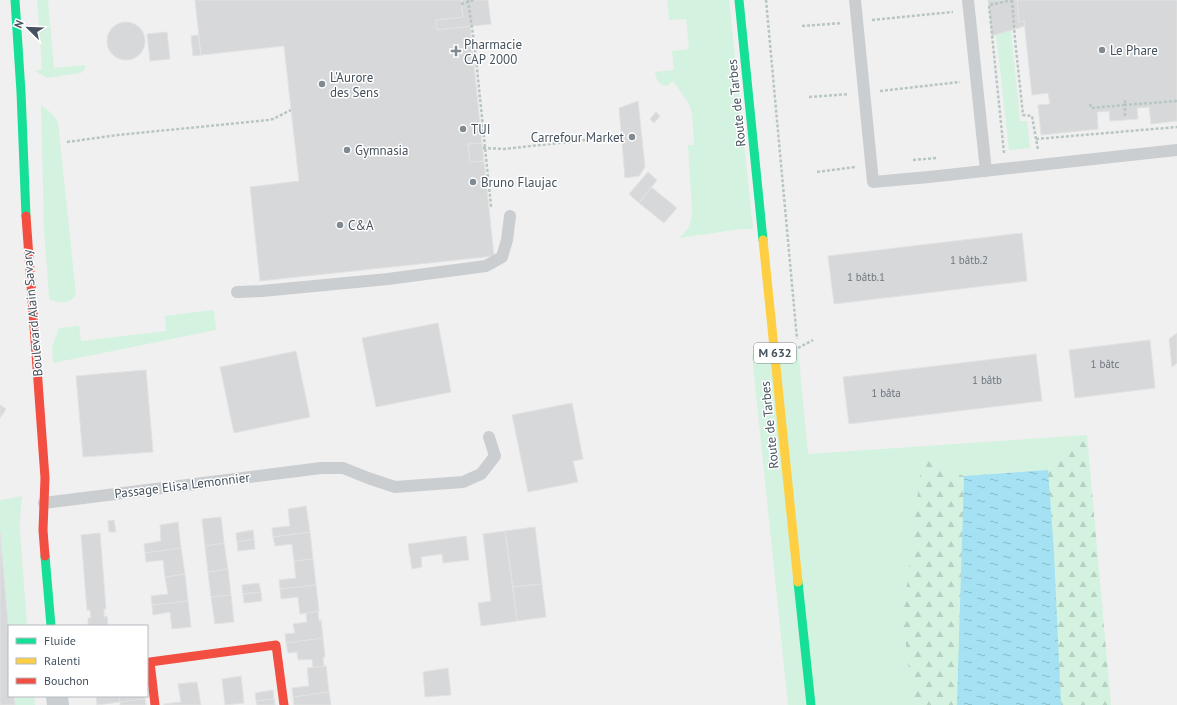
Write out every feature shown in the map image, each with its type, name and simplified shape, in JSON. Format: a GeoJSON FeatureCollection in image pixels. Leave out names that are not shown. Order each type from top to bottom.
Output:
{"type":"FeatureCollection","features":[{"type":"Feature","properties":{"kind":"street","name":"Boulevard Alain Savary"},"geometry":{"type":"LineString","coordinates":[[15,0],[21,92],[27,241],[45,478],[42,530],[51,625]]}},
{"type":"Feature","properties":{"kind":"street","name":"Route de Tarbes"},"geometry":{"type":"LineString","coordinates":[[739,0],[811,705]]}},
{"type":"Feature","properties":{"kind":"street"},"geometry":{"type":"LineString","coordinates":[[155,705],[150,662],[276,645],[284,705]]}},
{"type":"Feature","properties":{"kind":"lane"},"geometry":{"type":"LineString","coordinates":[[855,0],[873,182],[1177,150]]}},
{"type":"Feature","properties":{"kind":"lane"},"geometry":{"type":"LineString","coordinates":[[968,5],[986,171]]}},
{"type":"Feature","properties":{"kind":"lane"},"geometry":{"type":"LineString","coordinates":[[236,292],[262,291],[388,279],[486,266],[502,257],[510,216]]}},
{"type":"Feature","properties":{"kind":"lane","name":"Passage Elisa Lemonnier"},"geometry":{"type":"LineString","coordinates":[[44,503],[320,468],[343,468],[395,487],[463,482],[481,474],[496,456],[489,437]]}},
{"type":"Feature","properties":{"kind":"path"},"geometry":{"type":"LineString","coordinates":[[461,4],[474,0]]}},
{"type":"Feature","properties":{"kind":"path"},"geometry":{"type":"LineString","coordinates":[[766,0],[798,348]]}},
{"type":"Feature","properties":{"kind":"path"},"geometry":{"type":"LineString","coordinates":[[802,26],[857,22],[968,5],[989,5],[1012,0],[1023,115],[1032,116],[1038,151],[1031,151]]}},
{"type":"Feature","properties":{"kind":"path"},"geometry":{"type":"LineString","coordinates":[[468,1],[491,206],[489,206]]}},
{"type":"Feature","properties":{"kind":"path"},"geometry":{"type":"LineString","coordinates":[[989,5],[1004,154],[1011,153]]}},
{"type":"Feature","properties":{"kind":"path"},"geometry":{"type":"LineString","coordinates":[[809,97],[976,80]]}},
{"type":"Feature","properties":{"kind":"path"},"geometry":{"type":"LineString","coordinates":[[1125,100],[1125,116]]}},
{"type":"Feature","properties":{"kind":"path"},"geometry":{"type":"LineString","coordinates":[[1090,104],[1091,108],[1177,101]]}},
{"type":"Feature","properties":{"kind":"path"},"geometry":{"type":"LineString","coordinates":[[67,142],[118,135],[268,120],[292,110]]}},
{"type":"Feature","properties":{"kind":"path"},"geometry":{"type":"LineString","coordinates":[[1036,139],[1177,126]]}},
{"type":"Feature","properties":{"kind":"path"},"geometry":{"type":"LineString","coordinates":[[484,148],[504,149],[604,138]]}},
{"type":"Feature","properties":{"kind":"path"},"geometry":{"type":"LineString","coordinates":[[775,352],[798,348],[813,340]]}},
{"type":"Feature","properties":{"kind":"green space"},"geometry":{"type":"Polygon","coordinates":[[[37,0],[48,0],[54,68],[85,65],[85,69],[81,73],[47,78],[35,71],[42,69],[37,0]]]}},
{"type":"Feature","properties":{"kind":"green space"},"geometry":{"type":"Polygon","coordinates":[[[667,0],[729,0],[753,229],[741,229],[679,238],[689,226],[691,220],[692,211],[688,145],[694,145],[692,113],[688,102],[673,81],[667,86],[659,83],[655,72],[674,70],[672,51],[689,49],[686,19],[669,20],[667,0]]]}},
{"type":"Feature","properties":{"kind":"green space"},"geometry":{"type":"Polygon","coordinates":[[[1011,30],[1020,121],[1027,121],[1030,148],[1009,150],[996,34],[1011,30]]]}},
{"type":"Feature","properties":{"kind":"green space"},"geometry":{"type":"Polygon","coordinates":[[[41,105],[51,113],[58,122],[76,295],[71,300],[64,302],[50,300],[49,297],[44,230],[41,105]]]}},
{"type":"Feature","properties":{"kind":"green space"},"geometry":{"type":"Polygon","coordinates":[[[214,310],[216,330],[53,363],[52,347],[59,328],[79,326],[81,341],[166,331],[165,316],[214,310]]]}},
{"type":"Feature","properties":{"kind":"green space"},"geometry":{"type":"Polygon","coordinates":[[[798,348],[808,454],[1087,435],[1048,470],[964,476],[922,460],[903,618],[913,705],[788,705],[752,355],[798,348]]]}},
{"type":"Feature","properties":{"kind":"green space"},"geometry":{"type":"Polygon","coordinates":[[[1087,435],[1111,705],[913,705],[903,618],[922,459],[964,476],[1048,470],[1087,435]]]}},
{"type":"Feature","properties":{"kind":"green space"},"geometry":{"type":"Polygon","coordinates":[[[22,496],[20,531],[27,625],[8,625],[0,533],[0,500],[22,496]]]}},
{"type":"Feature","properties":{"kind":"green space"},"geometry":{"type":"Polygon","coordinates":[[[14,697],[34,697],[35,705],[15,705],[14,697]]]}},
{"type":"Feature","properties":{"kind":"water"},"geometry":{"type":"Polygon","coordinates":[[[1048,470],[1054,553],[1061,705],[957,705],[964,476],[1048,470]]]}},
{"type":"Feature","properties":{"kind":"building"},"geometry":{"type":"Polygon","coordinates":[[[195,0],[461,0],[463,17],[436,20],[437,30],[470,26],[482,143],[468,144],[470,162],[484,161],[494,256],[260,281],[250,187],[299,181],[284,46],[201,55],[195,0]]]}},
{"type":"Feature","properties":{"kind":"building"},"geometry":{"type":"Polygon","coordinates":[[[461,0],[488,0],[491,24],[437,30],[436,20],[463,17],[461,0]]]}},
{"type":"Feature","properties":{"kind":"building"},"geometry":{"type":"Polygon","coordinates":[[[988,0],[1017,0],[1019,22],[1024,21],[1025,26],[992,36],[988,0]]]}},
{"type":"Feature","properties":{"kind":"building","name":"Le Phare"},"geometry":{"type":"Polygon","coordinates":[[[1017,0],[1177,0],[1177,121],[1151,124],[1149,107],[1137,108],[1138,119],[1110,121],[1109,111],[1097,112],[1098,129],[1041,135],[1038,105],[1050,104],[1048,93],[1032,95],[1024,21],[1019,22],[1017,0]]]}},
{"type":"Feature","properties":{"kind":"building"},"geometry":{"type":"Polygon","coordinates":[[[122,22],[130,22],[137,25],[142,30],[145,41],[142,52],[137,57],[130,60],[122,60],[115,57],[110,52],[107,45],[107,37],[110,30],[115,25],[122,22]]]}},
{"type":"Feature","properties":{"kind":"building"},"geometry":{"type":"Polygon","coordinates":[[[167,32],[170,59],[150,61],[147,34],[167,32]]]}},
{"type":"Feature","properties":{"kind":"building"},"geometry":{"type":"Polygon","coordinates":[[[198,35],[201,55],[193,56],[191,36],[198,35]]]}},
{"type":"Feature","properties":{"kind":"building","name":"Carrefour Market"},"geometry":{"type":"Polygon","coordinates":[[[638,101],[645,167],[639,176],[625,178],[619,108],[638,101]]]}},
{"type":"Feature","properties":{"kind":"building"},"geometry":{"type":"Polygon","coordinates":[[[656,112],[660,116],[654,123],[650,119],[656,112]]]}},
{"type":"Feature","properties":{"kind":"building"},"geometry":{"type":"Polygon","coordinates":[[[482,143],[484,161],[470,162],[468,144],[482,143]]]}},
{"type":"Feature","properties":{"kind":"building"},"geometry":{"type":"Polygon","coordinates":[[[648,172],[657,180],[639,203],[629,194],[648,172]]]}},
{"type":"Feature","properties":{"kind":"building"},"geometry":{"type":"Polygon","coordinates":[[[651,187],[677,208],[664,223],[639,203],[651,187]]]}},
{"type":"Feature","properties":{"kind":"building"},"geometry":{"type":"Polygon","coordinates":[[[1022,233],[1027,281],[834,304],[828,256],[1022,233]]]}},
{"type":"Feature","properties":{"kind":"building"},"geometry":{"type":"Polygon","coordinates":[[[438,323],[451,392],[376,407],[362,338],[438,323]]]}},
{"type":"Feature","properties":{"kind":"building"},"geometry":{"type":"Polygon","coordinates":[[[1177,333],[1177,363],[1172,367],[1169,339],[1177,333]]]}},
{"type":"Feature","properties":{"kind":"building"},"geometry":{"type":"Polygon","coordinates":[[[1150,340],[1155,388],[1075,398],[1069,350],[1150,340]]]}},
{"type":"Feature","properties":{"kind":"building"},"geometry":{"type":"Polygon","coordinates":[[[296,351],[310,417],[234,433],[220,367],[296,351]]]}},
{"type":"Feature","properties":{"kind":"building"},"geometry":{"type":"Polygon","coordinates":[[[1036,354],[1042,401],[849,424],[843,377],[1036,354]]]}},
{"type":"Feature","properties":{"kind":"building"},"geometry":{"type":"Polygon","coordinates":[[[146,370],[153,452],[83,457],[76,376],[146,370]]]}},
{"type":"Feature","properties":{"kind":"building"},"geometry":{"type":"Polygon","coordinates":[[[572,403],[583,459],[573,461],[578,482],[528,492],[512,415],[572,403]]]}},
{"type":"Feature","properties":{"kind":"building"},"geometry":{"type":"Polygon","coordinates":[[[0,405],[6,409],[0,418],[0,405]]]}},
{"type":"Feature","properties":{"kind":"building"},"geometry":{"type":"Polygon","coordinates":[[[306,506],[310,532],[273,537],[272,528],[290,526],[288,509],[306,506]]]}},
{"type":"Feature","properties":{"kind":"building"},"geometry":{"type":"Polygon","coordinates":[[[221,517],[224,543],[205,546],[202,519],[221,517]]]}},
{"type":"Feature","properties":{"kind":"building"},"geometry":{"type":"Polygon","coordinates":[[[114,520],[116,532],[109,532],[108,521],[114,520]]]}},
{"type":"Feature","properties":{"kind":"building"},"geometry":{"type":"Polygon","coordinates":[[[178,522],[181,548],[145,553],[144,544],[161,541],[160,525],[178,522]]]}},
{"type":"Feature","properties":{"kind":"building"},"geometry":{"type":"Polygon","coordinates":[[[535,527],[542,584],[513,587],[505,531],[535,527]]]}},
{"type":"Feature","properties":{"kind":"building"},"geometry":{"type":"Polygon","coordinates":[[[253,530],[254,539],[237,542],[236,533],[253,530]]]}},
{"type":"Feature","properties":{"kind":"building"},"geometry":{"type":"Polygon","coordinates":[[[505,531],[517,621],[481,626],[478,603],[491,601],[483,534],[505,531]]]}},
{"type":"Feature","properties":{"kind":"building"},"geometry":{"type":"Polygon","coordinates":[[[0,532],[8,625],[8,697],[14,697],[15,705],[0,705],[0,532]]]}},
{"type":"Feature","properties":{"kind":"building"},"geometry":{"type":"Polygon","coordinates":[[[310,532],[313,559],[294,561],[292,544],[275,546],[273,537],[310,532]]]}},
{"type":"Feature","properties":{"kind":"building"},"geometry":{"type":"Polygon","coordinates":[[[100,533],[106,609],[104,609],[104,617],[107,616],[108,625],[88,625],[88,618],[91,618],[90,610],[87,610],[81,535],[100,533]]]}},
{"type":"Feature","properties":{"kind":"building"},"geometry":{"type":"Polygon","coordinates":[[[466,536],[469,560],[443,563],[442,554],[421,557],[422,567],[412,569],[408,544],[466,536]]]}},
{"type":"Feature","properties":{"kind":"building"},"geometry":{"type":"Polygon","coordinates":[[[254,539],[255,549],[238,551],[237,542],[254,539]]]}},
{"type":"Feature","properties":{"kind":"building"},"geometry":{"type":"Polygon","coordinates":[[[224,543],[228,569],[208,572],[205,546],[224,543]]]}},
{"type":"Feature","properties":{"kind":"building"},"geometry":{"type":"Polygon","coordinates":[[[181,548],[185,574],[165,577],[163,560],[146,562],[145,553],[181,548]]]}},
{"type":"Feature","properties":{"kind":"building"},"geometry":{"type":"Polygon","coordinates":[[[313,559],[316,585],[280,589],[279,580],[296,578],[294,561],[313,559]]]}},
{"type":"Feature","properties":{"kind":"building"},"geometry":{"type":"Polygon","coordinates":[[[228,569],[231,595],[211,597],[208,572],[228,569]]]}},
{"type":"Feature","properties":{"kind":"building"},"geometry":{"type":"Polygon","coordinates":[[[185,574],[188,601],[152,605],[151,596],[168,594],[165,577],[185,574]]]}},
{"type":"Feature","properties":{"kind":"building"},"geometry":{"type":"Polygon","coordinates":[[[259,583],[261,592],[243,594],[242,585],[259,583]]]}},
{"type":"Feature","properties":{"kind":"building"},"geometry":{"type":"Polygon","coordinates":[[[542,584],[546,617],[517,621],[513,587],[542,584]]]}},
{"type":"Feature","properties":{"kind":"building"},"geometry":{"type":"Polygon","coordinates":[[[316,585],[319,611],[300,614],[298,597],[281,599],[280,589],[316,585]]]}},
{"type":"Feature","properties":{"kind":"building"},"geometry":{"type":"Polygon","coordinates":[[[261,592],[262,601],[244,603],[243,594],[261,592]]]}},
{"type":"Feature","properties":{"kind":"building"},"geometry":{"type":"Polygon","coordinates":[[[231,595],[234,622],[215,624],[211,597],[231,595]]]}},
{"type":"Feature","properties":{"kind":"building"},"geometry":{"type":"Polygon","coordinates":[[[188,601],[191,627],[172,629],[170,612],[153,615],[152,605],[188,601]]]}},
{"type":"Feature","properties":{"kind":"building"},"geometry":{"type":"Polygon","coordinates":[[[318,611],[319,621],[321,620],[323,638],[286,643],[285,634],[295,633],[293,624],[307,622],[306,613],[318,611]]]}},
{"type":"Feature","properties":{"kind":"building"},"geometry":{"type":"Polygon","coordinates":[[[323,638],[325,657],[323,657],[324,666],[313,667],[312,659],[298,660],[297,652],[288,653],[286,643],[323,638]]]}},
{"type":"Feature","properties":{"kind":"building"},"geometry":{"type":"Polygon","coordinates":[[[326,666],[329,692],[293,697],[292,688],[309,686],[307,668],[326,666]]]}},
{"type":"Feature","properties":{"kind":"building"},"geometry":{"type":"Polygon","coordinates":[[[448,668],[451,695],[425,697],[423,672],[448,668]]]}},
{"type":"Feature","properties":{"kind":"building"},"geometry":{"type":"Polygon","coordinates":[[[241,676],[244,703],[225,705],[222,679],[241,676]]]}},
{"type":"Feature","properties":{"kind":"building"},"geometry":{"type":"Polygon","coordinates":[[[197,682],[201,705],[164,705],[181,702],[178,684],[197,682]]]}},
{"type":"Feature","properties":{"kind":"building"},"geometry":{"type":"Polygon","coordinates":[[[273,690],[274,699],[256,701],[255,693],[273,690]]]}},
{"type":"Feature","properties":{"kind":"building"},"geometry":{"type":"Polygon","coordinates":[[[329,692],[331,705],[294,705],[293,697],[329,692]]]}},
{"type":"Feature","properties":{"kind":"building"},"geometry":{"type":"Polygon","coordinates":[[[96,697],[119,697],[120,702],[97,705],[96,697]]]}},
{"type":"Feature","properties":{"kind":"building"},"geometry":{"type":"Polygon","coordinates":[[[119,697],[145,697],[145,699],[120,702],[119,697]]]}},
{"type":"Feature","properties":{"kind":"building"},"geometry":{"type":"Polygon","coordinates":[[[145,699],[146,705],[120,705],[120,702],[145,699]]]}},
{"type":"Feature","properties":{"kind":"building"},"geometry":{"type":"Polygon","coordinates":[[[274,699],[275,705],[257,705],[256,701],[274,699]]]}},
{"type":"Feature","properties":{"kind":"traffic: fast"},"geometry":{"type":"LineString","coordinates":[[15,0],[21,92],[26,216]]}},
{"type":"Feature","properties":{"kind":"traffic: fast"},"geometry":{"type":"LineString","coordinates":[[739,0],[763,240]]}},
{"type":"Feature","properties":{"kind":"traffic: fast"},"geometry":{"type":"LineString","coordinates":[[45,556],[51,625]]}},
{"type":"Feature","properties":{"kind":"traffic: fast"},"geometry":{"type":"LineString","coordinates":[[798,582],[811,705]]}},
{"type":"Feature","properties":{"kind":"traffic: slow"},"geometry":{"type":"LineString","coordinates":[[763,240],[798,582]]}},
{"type":"Feature","properties":{"kind":"traffic: jam"},"geometry":{"type":"LineString","coordinates":[[26,216],[45,478],[43,530],[45,556]]}},
{"type":"Feature","properties":{"kind":"traffic: jam"},"geometry":{"type":"LineString","coordinates":[[155,705],[150,662],[276,645],[284,705]]}},
{"type":"Feature","properties":{"kind":"place","name":"Le Phare"},"geometry":{"type":"Point","coordinates":[1102,50]}},
{"type":"Feature","properties":{"kind":"place","name":"Pharmacie CAP 2000"},"geometry":{"type":"Point","coordinates":[456,51]}},
{"type":"Feature","properties":{"kind":"place","name":"L'Aurore des Sens"},"geometry":{"type":"Point","coordinates":[322,84]}},
{"type":"Feature","properties":{"kind":"place","name":"TUI"},"geometry":{"type":"Point","coordinates":[463,129]}},
{"type":"Feature","properties":{"kind":"place","name":"Carrefour Market"},"geometry":{"type":"Point","coordinates":[632,137]}},
{"type":"Feature","properties":{"kind":"place","name":"Gymnasia"},"geometry":{"type":"Point","coordinates":[347,150]}},
{"type":"Feature","properties":{"kind":"place","name":"Bruno Flaujac"},"geometry":{"type":"Point","coordinates":[473,182]}},
{"type":"Feature","properties":{"kind":"place","name":"C&A"},"geometry":{"type":"Point","coordinates":[340,225]}}]}
